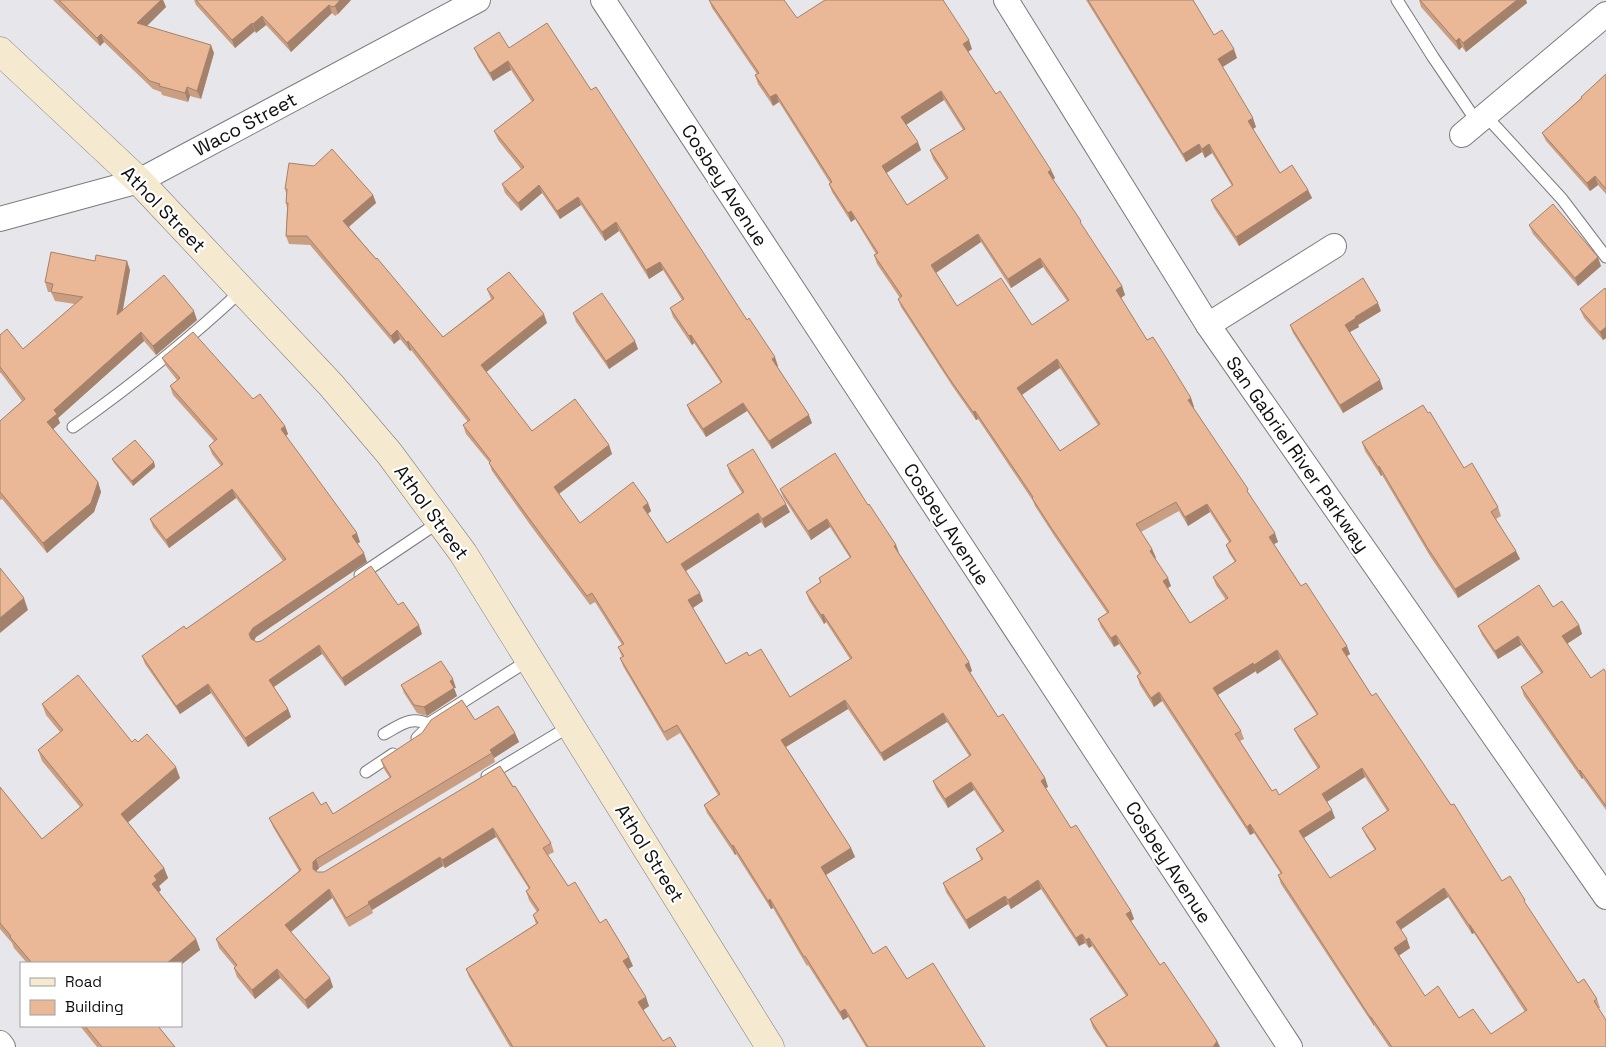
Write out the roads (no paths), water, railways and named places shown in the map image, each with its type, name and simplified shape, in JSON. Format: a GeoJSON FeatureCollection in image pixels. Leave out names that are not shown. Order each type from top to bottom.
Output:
{"type":"FeatureCollection","features":[{"type":"Feature","properties":{"kind":"street","name":"Waco Street"},"geometry":{"type":"LineString","coordinates":[[0,219],[139,181],[478,0]]}},
{"type":"Feature","properties":{"kind":"street","name":"Cosbey Avenue"},"geometry":{"type":"LineString","coordinates":[[603,0],[1290,1047]]}},
{"type":"Feature","properties":{"kind":"street","name":"San Gabriel River Parkway"},"geometry":{"type":"LineString","coordinates":[[1006,0],[1208,325],[1606,897]]}},
{"type":"Feature","properties":{"kind":"street"},"geometry":{"type":"LineString","coordinates":[[1475,124],[1606,14]]}},
{"type":"Feature","properties":{"kind":"street","name":"Athol Street"},"geometry":{"type":"LineString","coordinates":[[0,51],[139,181],[331,384],[389,453],[463,553],[770,1047]]}},
{"type":"Feature","properties":{"kind":"street"},"geometry":{"type":"LineString","coordinates":[[1208,325],[1334,246]]}},
{"type":"Feature","properties":{"kind":"street"},"geometry":{"type":"LineString","coordinates":[[0,1043],[3,1047]]}},
{"type":"Feature","properties":{"kind":"lane"},"geometry":{"type":"LineString","coordinates":[[1397,0],[1475,124],[1562,199],[1606,257]]}},
{"type":"Feature","properties":{"kind":"lane"},"geometry":{"type":"LineString","coordinates":[[73,427],[153,368],[242,290]]}},
{"type":"Feature","properties":{"kind":"lane"},"geometry":{"type":"LineString","coordinates":[[350,582],[440,522]]}},
{"type":"Feature","properties":{"kind":"lane"},"geometry":{"type":"LineString","coordinates":[[366,772],[419,736],[428,724],[530,660]]}},
{"type":"Feature","properties":{"kind":"lane"},"geometry":{"type":"LineString","coordinates":[[384,734],[412,720],[421,720],[428,724]]}},
{"type":"Feature","properties":{"kind":"lane"},"geometry":{"type":"LineString","coordinates":[[477,782],[571,726]]}}]}
